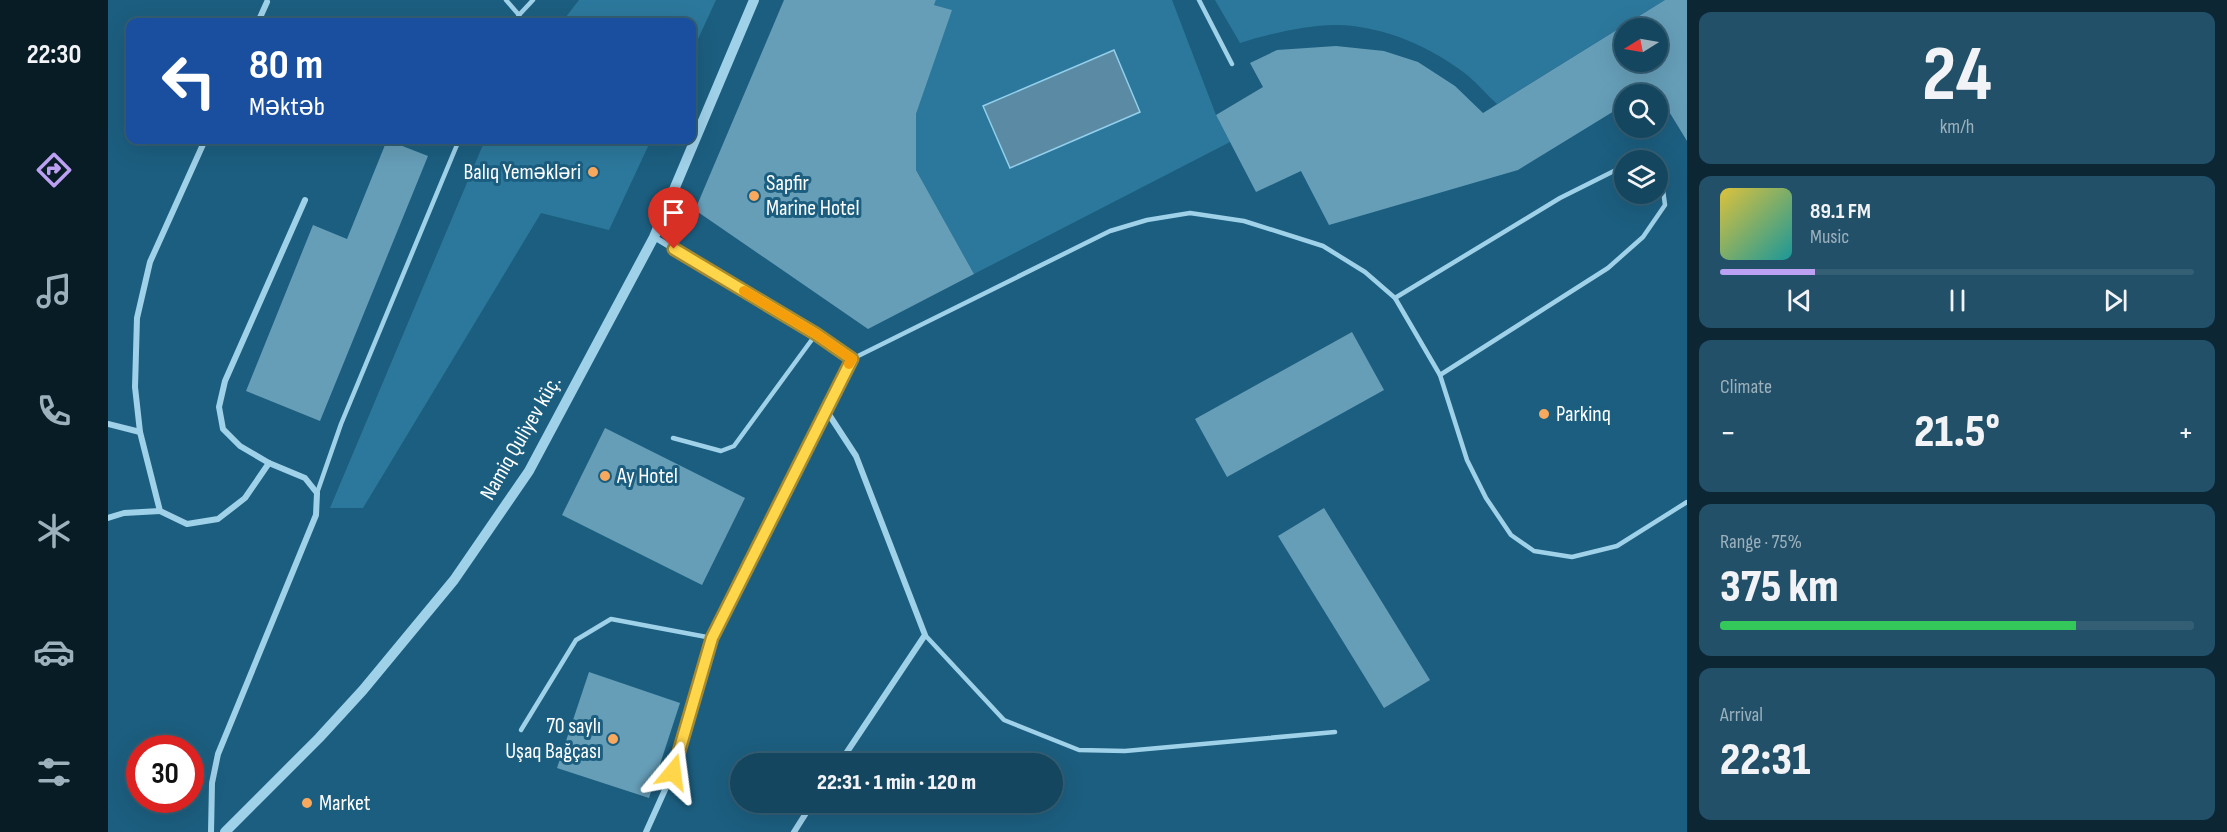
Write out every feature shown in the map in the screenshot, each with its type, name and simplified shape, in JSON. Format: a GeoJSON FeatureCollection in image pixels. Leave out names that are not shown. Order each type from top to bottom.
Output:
{"type":"FeatureCollection","features":[{"type":"Feature","properties":{"kind":"street","name":"Namiq Quliyev küç."},"geometry":{"type":"LineString","coordinates":[[696,137],[754,0]]}},
{"type":"Feature","properties":{"kind":"street"},"geometry":{"type":"LineString","coordinates":[[260,18],[267,2]]}},
{"type":"Feature","properties":{"kind":"street"},"geometry":{"type":"LineString","coordinates":[[160,511],[141,432],[135,387],[137,318],[150,262],[204,144]]}},
{"type":"Feature","properties":{"kind":"street","name":"Namiq Quliyev küç."},"geometry":{"type":"LineString","coordinates":[[225,832],[327,730],[363,690],[454,580],[529,471],[654,237],[693,144]]}},
{"type":"Feature","properties":{"kind":"street"},"geometry":{"type":"LineString","coordinates":[[211,832],[212,783],[218,754],[316,515],[317,493],[305,478],[269,463],[240,446],[223,429],[219,407],[225,381],[305,200]]}},
{"type":"Feature","properties":{"kind":"street"},"geometry":{"type":"LineString","coordinates":[[646,832],[673,772],[712,638],[852,359],[816,334],[654,237]]}},
{"type":"Feature","properties":{"kind":"street"},"geometry":{"type":"LineString","coordinates":[[826,410],[856,456],[925,635],[846,753]]}},
{"type":"Feature","properties":{"kind":"street"},"geometry":{"type":"LineString","coordinates":[[108,424],[141,432]]}},
{"type":"Feature","properties":{"kind":"street"},"geometry":{"type":"LineString","coordinates":[[108,518],[124,513],[160,511],[187,524],[218,519],[245,498],[269,463]]}},
{"type":"Feature","properties":{"kind":"street"},"geometry":{"type":"LineString","coordinates":[[794,832],[806,813]]}},
{"type":"Feature","properties":{"kind":"lane"},"geometry":{"type":"LineString","coordinates":[[506,0],[519,15]]}},
{"type":"Feature","properties":{"kind":"lane"},"geometry":{"type":"LineString","coordinates":[[517,18],[533,0]]}},
{"type":"Feature","properties":{"kind":"lane"},"geometry":{"type":"LineString","coordinates":[[1199,0],[1232,64]]}},
{"type":"Feature","properties":{"kind":"lane"},"geometry":{"type":"LineString","coordinates":[[317,493],[341,424],[457,144]]}},
{"type":"Feature","properties":{"kind":"lane"},"geometry":{"type":"LineString","coordinates":[[1395,298],[1560,198],[1614,171]]}},
{"type":"Feature","properties":{"kind":"lane"},"geometry":{"type":"LineString","coordinates":[[1440,375],[1608,267],[1642,237],[1665,204]]}},
{"type":"Feature","properties":{"kind":"lane"},"geometry":{"type":"LineString","coordinates":[[852,359],[1110,231],[1147,220],[1190,213],[1244,221],[1323,246],[1365,272],[1395,298],[1440,375],[1467,460],[1486,498],[1511,535],[1534,551],[1572,557],[1617,546],[1687,502]]}},
{"type":"Feature","properties":{"kind":"lane"},"geometry":{"type":"LineString","coordinates":[[674,438],[721,451],[734,446],[816,334]]}},
{"type":"Feature","properties":{"kind":"lane"},"geometry":{"type":"LineString","coordinates":[[521,730],[576,640],[612,619],[712,638]]}},
{"type":"Feature","properties":{"kind":"lane"},"geometry":{"type":"LineString","coordinates":[[925,635],[1004,720],[1080,750],[1125,751],[1335,732]]}},
{"type":"Feature","properties":{"kind":"shaded area"},"geometry":{"type":"Polygon","coordinates":[[[579,0],[716,0],[696,43],[696,18],[565,18],[579,0]]]}},
{"type":"Feature","properties":{"kind":"shaded area"},"geometry":{"type":"Polygon","coordinates":[[[936,0],[1172,0],[1216,115],[1230,142],[974,274],[916,170],[916,114],[951,10],[934,5],[936,0]]]}},
{"type":"Feature","properties":{"kind":"shaded area"},"geometry":{"type":"Polygon","coordinates":[[[1215,0],[1665,0],[1636,18],[1614,18],[1614,32],[1497,104],[1467,75],[1453,65],[1423,47],[1391,34],[1340,25],[1315,26],[1240,43],[1215,0]]]}},
{"type":"Feature","properties":{"kind":"shaded area"},"geometry":{"type":"Polygon","coordinates":[[[1114,50],[1140,112],[1010,168],[983,106],[1114,50]]]}},
{"type":"Feature","properties":{"kind":"shaded area"},"geometry":{"type":"Polygon","coordinates":[[[483,144],[649,144],[609,230],[541,213],[363,508],[330,508],[483,144]]]}},
{"type":"Feature","properties":{"kind":"building"},"geometry":{"type":"Polygon","coordinates":[[[784,0],[936,0],[934,5],[952,10],[916,114],[916,170],[974,274],[868,329],[695,210],[784,0]]]}},
{"type":"Feature","properties":{"kind":"building"},"geometry":{"type":"Polygon","coordinates":[[[1665,0],[1687,0],[1687,141],[1668,110],[1668,84],[1614,84],[1614,111],[1518,170],[1329,225],[1301,171],[1256,192],[1216,115],[1263,87],[1250,63],[1277,50],[1336,46],[1384,51],[1418,62],[1455,86],[1483,113],[1614,32],[1614,72],[1668,72],[1668,18],[1636,18],[1665,0]]]}},
{"type":"Feature","properties":{"kind":"building"},"geometry":{"type":"Polygon","coordinates":[[[385,144],[397,144],[428,156],[320,421],[246,391],[313,225],[347,239],[385,144]]]}},
{"type":"Feature","properties":{"kind":"building"},"geometry":{"type":"Polygon","coordinates":[[[1352,332],[1384,390],[1227,477],[1195,419],[1352,332]]]}},
{"type":"Feature","properties":{"kind":"building"},"geometry":{"type":"Polygon","coordinates":[[[605,428],[745,498],[702,585],[562,515],[605,428]]]}},
{"type":"Feature","properties":{"kind":"building"},"geometry":{"type":"Polygon","coordinates":[[[1324,508],[1430,680],[1384,708],[1278,536],[1324,508]]]}},
{"type":"Feature","properties":{"kind":"building"},"geometry":{"type":"Polygon","coordinates":[[[589,672],[680,703],[649,798],[557,768],[589,672]]]}},
{"type":"Feature","properties":{"kind":"slow traffic"},"geometry":{"type":"LineString","coordinates":[[744,291],[816,334],[852,359],[849,364]]}},
{"type":"Feature","properties":{"kind":"place","name":"Balıq Yeməkləri"},"geometry":{"type":"Point","coordinates":[593,172]}},
{"type":"Feature","properties":{"kind":"place","name":"Sapfir Marine Hotel"},"geometry":{"type":"Point","coordinates":[754,196]}},
{"type":"Feature","properties":{"kind":"place","name":"Parkinq"},"geometry":{"type":"Point","coordinates":[1544,414]}},
{"type":"Feature","properties":{"kind":"place","name":"Ay Hotel"},"geometry":{"type":"Point","coordinates":[605,476]}},
{"type":"Feature","properties":{"kind":"place","name":"70 saylı Uşaq Bağçası"},"geometry":{"type":"Point","coordinates":[613,739]}},
{"type":"Feature","properties":{"kind":"place","name":"Market"},"geometry":{"type":"Point","coordinates":[307,803]}},
{"type":"Feature","properties":{"kind":"route"},"geometry":{"type":"LineString","coordinates":[[673,772],[712,638],[852,359],[816,334],[674,249]]}}]}
